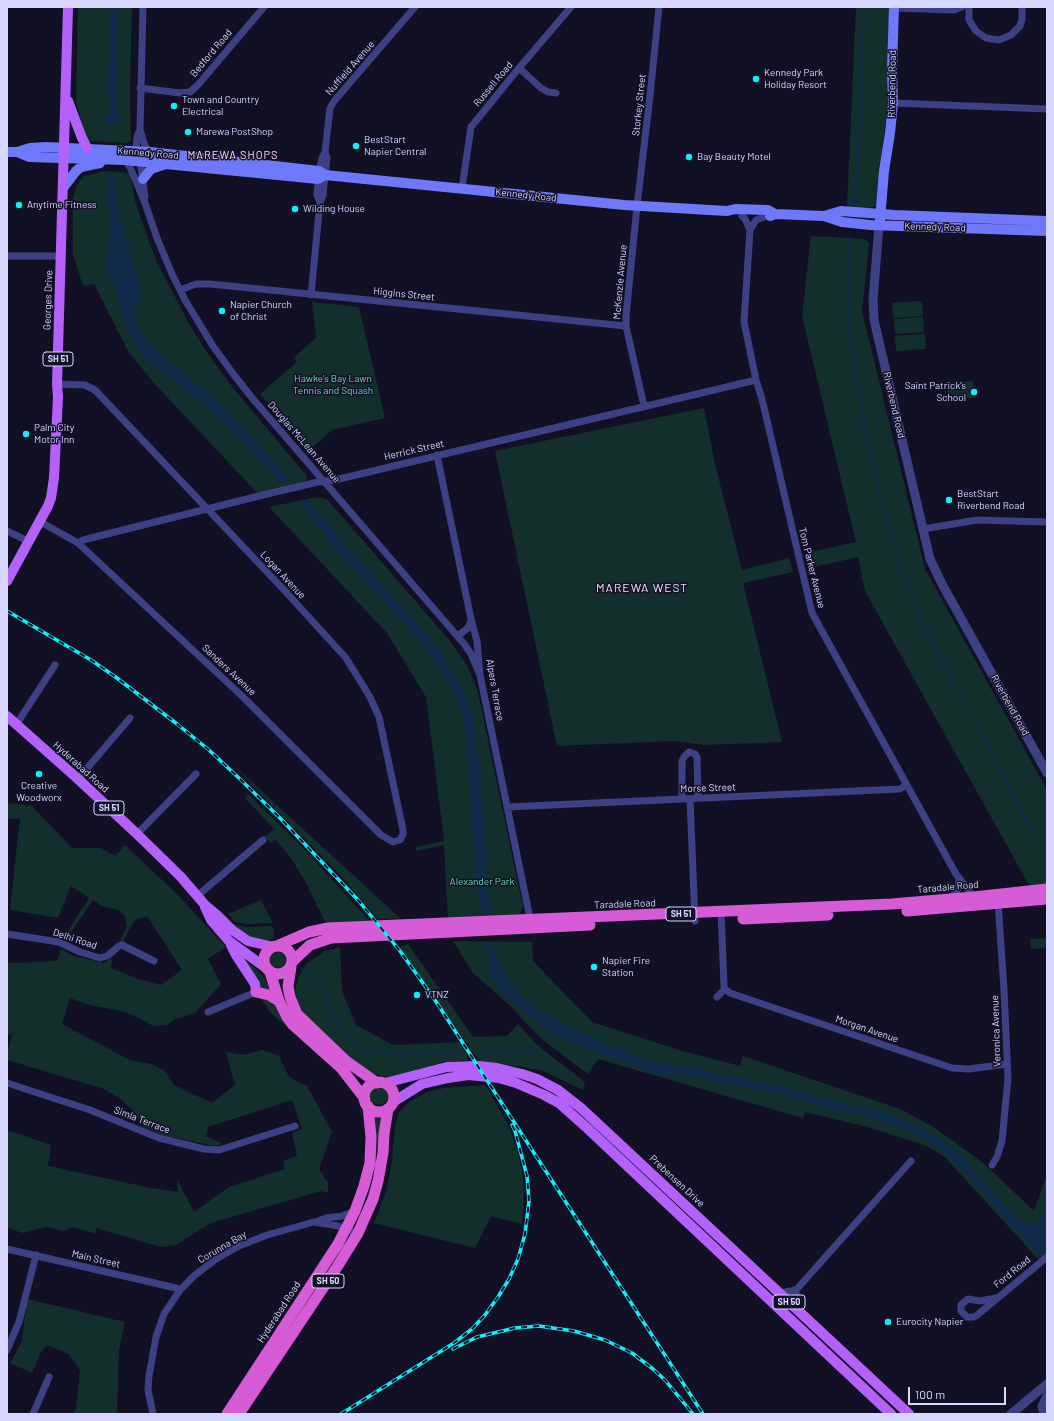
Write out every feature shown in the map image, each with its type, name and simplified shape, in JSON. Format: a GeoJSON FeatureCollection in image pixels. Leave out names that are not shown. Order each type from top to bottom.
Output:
{"type":"FeatureCollection","features":[{"type":"Feature","properties":{"kind":"highway","name":"Taradale Road"},"geometry":{"type":"LineString","coordinates":[[292,964],[310,945],[320,940],[331,938],[531,924],[721,916],[890,912],[998,899],[1047,889]]}},
{"type":"Feature","properties":{"kind":"highway","name":"Taradale Road"},"geometry":{"type":"LineString","coordinates":[[721,916],[974,897],[998,899],[1047,899]]}},
{"type":"Feature","properties":{"kind":"highway","name":"Taradale Road"},"geometry":{"type":"LineString","coordinates":[[276,946],[309,932],[328,928],[455,922],[531,924]]}},
{"type":"Feature","properties":{"kind":"highway"},"geometry":{"type":"LineString","coordinates":[[381,1083],[346,1061],[307,1025],[298,1014],[290,997],[288,986],[292,964],[289,951],[283,946],[276,946],[265,954],[264,961],[279,1001],[293,1025],[332,1059],[347,1075],[366,1103],[375,1111],[380,1112],[391,1105]]}},
{"type":"Feature","properties":{"kind":"highway","name":"SH 51"},"geometry":{"type":"LineString","coordinates":[[268,970],[279,974],[288,971],[292,964]]}},
{"type":"Feature","properties":{"kind":"highway"},"geometry":{"type":"LineString","coordinates":[[256,992],[269,995],[279,1001]]}},
{"type":"Feature","properties":{"kind":"highway"},"geometry":{"type":"LineString","coordinates":[[366,1103],[366,1090],[369,1087],[381,1083]]}},
{"type":"Feature","properties":{"kind":"highway","name":"SH 50"},"geometry":{"type":"LineString","coordinates":[[239,1414],[340,1262],[358,1233],[373,1199],[383,1153],[384,1134],[394,1098],[392,1089],[381,1083]]}},
{"type":"Feature","properties":{"kind":"highway","name":"Hyderabad Road"},"geometry":{"type":"LineString","coordinates":[[227,1414],[329,1259],[355,1210],[364,1186],[370,1163],[371,1137],[366,1103]]}},
{"type":"Feature","properties":{"kind":"main road","name":"Georges Drive"},"geometry":{"type":"LineString","coordinates":[[7,581],[48,506],[53,488],[58,397],[57,384],[68,7]]}},
{"type":"Feature","properties":{"kind":"main road","name":"Riverbend Road"},"geometry":{"type":"LineString","coordinates":[[880,226],[884,171],[893,103],[892,70],[894,8]]}},
{"type":"Feature","properties":{"kind":"main road"},"geometry":{"type":"LineString","coordinates":[[66,96],[87,148]]}},
{"type":"Feature","properties":{"kind":"main road","name":"Kennedy Road"},"geometry":{"type":"LineString","coordinates":[[12,152],[30,148],[114,159],[321,175],[636,206],[727,211],[735,209],[768,210],[775,214]]}},
{"type":"Feature","properties":{"kind":"main road","name":"Kennedy Road"},"geometry":{"type":"LineString","coordinates":[[64,153],[87,148],[150,152],[321,175]]}},
{"type":"Feature","properties":{"kind":"main road"},"geometry":{"type":"LineString","coordinates":[[63,188],[73,174],[81,167],[114,159]]}},
{"type":"Feature","properties":{"kind":"main road"},"geometry":{"type":"LineString","coordinates":[[143,179],[151,169],[158,166],[171,164]]}},
{"type":"Feature","properties":{"kind":"main road","name":"Kennedy Road"},"geometry":{"type":"LineString","coordinates":[[727,211],[735,215],[742,216],[764,217],[775,214],[824,216],[842,222],[880,226],[1047,231]]}},
{"type":"Feature","properties":{"kind":"main road","name":"Kennedy Road"},"geometry":{"type":"LineString","coordinates":[[824,216],[841,211],[1047,221]]}},
{"type":"Feature","properties":{"kind":"main road","name":"Hyderabad Road"},"geometry":{"type":"LineString","coordinates":[[7,716],[137,834],[181,877],[205,905],[218,915],[232,930],[242,938],[255,944],[276,946]]}},
{"type":"Feature","properties":{"kind":"main road","name":"Hyderabad Road"},"geometry":{"type":"LineString","coordinates":[[205,905],[211,920],[230,941],[268,970]]}},
{"type":"Feature","properties":{"kind":"main road"},"geometry":{"type":"LineString","coordinates":[[230,941],[236,955],[255,984],[256,992]]}},
{"type":"Feature","properties":{"kind":"main road","name":"Prebensen Drive"},"geometry":{"type":"LineString","coordinates":[[381,1083],[447,1068],[478,1066],[497,1068],[522,1074],[548,1085],[568,1097],[909,1414]]}},
{"type":"Feature","properties":{"kind":"main road","name":"SH 50"},"geometry":{"type":"LineString","coordinates":[[391,1105],[422,1084],[444,1078],[468,1076],[499,1078],[516,1083],[544,1095],[559,1104],[593,1133],[892,1414]]}},
{"type":"Feature","properties":{"kind":"street"},"geometry":{"type":"LineString","coordinates":[[142,7],[140,130],[145,146],[150,152]]}},
{"type":"Feature","properties":{"kind":"street","name":"Bedford Road"},"geometry":{"type":"LineString","coordinates":[[140,88],[180,93],[190,92],[264,7]]}},
{"type":"Feature","properties":{"kind":"street","name":"Nuffield Avenue"},"geometry":{"type":"LineString","coordinates":[[311,295],[320,202],[322,196],[322,158],[326,152],[329,112],[331,106],[415,7]]}},
{"type":"Feature","properties":{"kind":"street","name":"Russell Road"},"geometry":{"type":"LineString","coordinates":[[462,188],[471,127],[518,68],[571,7]]}},
{"type":"Feature","properties":{"kind":"street","name":"Storkey Street"},"geometry":{"type":"LineString","coordinates":[[636,206],[650,96],[659,7]]}},
{"type":"Feature","properties":{"kind":"street"},"geometry":{"type":"LineString","coordinates":[[894,8],[954,10],[962,7]]}},
{"type":"Feature","properties":{"kind":"street"},"geometry":{"type":"LineString","coordinates":[[969,7],[972,26],[981,35],[993,40],[1005,38],[1016,31],[1022,20],[1022,7]]}},
{"type":"Feature","properties":{"kind":"street"},"geometry":{"type":"LineString","coordinates":[[954,10],[970,20]]}},
{"type":"Feature","properties":{"kind":"street"},"geometry":{"type":"LineString","coordinates":[[518,68],[541,88],[548,92],[556,93]]}},
{"type":"Feature","properties":{"kind":"street"},"geometry":{"type":"LineString","coordinates":[[893,103],[1047,109]]}},
{"type":"Feature","properties":{"kind":"street"},"geometry":{"type":"LineString","coordinates":[[136,151],[137,136],[140,130]]}},
{"type":"Feature","properties":{"kind":"street","name":"Douglas McLean Avenue"},"geometry":{"type":"LineString","coordinates":[[136,151],[140,161],[145,203]]}},
{"type":"Feature","properties":{"kind":"street","name":"Douglas McLean Avenue"},"geometry":{"type":"LineString","coordinates":[[126,160],[145,203],[160,246],[180,290],[203,330],[234,375],[458,636],[471,654],[480,675]]}},
{"type":"Feature","properties":{"kind":"street","name":"McKenzie Avenue"},"geometry":{"type":"LineString","coordinates":[[636,206],[626,326],[644,406]]}},
{"type":"Feature","properties":{"kind":"street"},"geometry":{"type":"LineString","coordinates":[[742,216],[750,230]]}},
{"type":"Feature","properties":{"kind":"street"},"geometry":{"type":"LineString","coordinates":[[750,230],[756,220],[764,217]]}},
{"type":"Feature","properties":{"kind":"street","name":"Riverbend Road"},"geometry":{"type":"LineString","coordinates":[[880,226],[874,300],[874,320],[930,559],[1047,772]]}},
{"type":"Feature","properties":{"kind":"street","name":"Tom Parker Avenue"},"geometry":{"type":"LineString","coordinates":[[750,230],[744,322],[756,380],[762,399],[812,613],[959,878],[974,897]]}},
{"type":"Feature","properties":{"kind":"street"},"geometry":{"type":"LineString","coordinates":[[7,256],[61,256]]}},
{"type":"Feature","properties":{"kind":"street","name":"Higgins Street"},"geometry":{"type":"LineString","coordinates":[[180,290],[196,284],[210,284],[626,326]]}},
{"type":"Feature","properties":{"kind":"street","name":"Herrick Street"},"geometry":{"type":"LineString","coordinates":[[78,543],[83,540],[207,509],[756,380]]}},
{"type":"Feature","properties":{"kind":"street","name":"Logan Avenue"},"geometry":{"type":"LineString","coordinates":[[57,384],[85,385],[95,390],[346,658],[370,697],[379,717],[403,830],[400,840],[396,842]]}},
{"type":"Feature","properties":{"kind":"street","name":"Alpers Terrace"},"geometry":{"type":"LineString","coordinates":[[438,455],[477,642],[480,675],[531,924]]}},
{"type":"Feature","properties":{"kind":"street"},"geometry":{"type":"LineString","coordinates":[[923,529],[977,520],[1047,522]]}},
{"type":"Feature","properties":{"kind":"street","name":"Sanders Avenue"},"geometry":{"type":"LineString","coordinates":[[39,521],[78,543],[242,696],[381,835],[390,841],[396,842]]}},
{"type":"Feature","properties":{"kind":"street"},"geometry":{"type":"LineString","coordinates":[[7,531],[28,541]]}},
{"type":"Feature","properties":{"kind":"street"},"geometry":{"type":"LineString","coordinates":[[458,636],[470,627],[471,619]]}},
{"type":"Feature","properties":{"kind":"street"},"geometry":{"type":"LineString","coordinates":[[16,725],[55,665]]}},
{"type":"Feature","properties":{"kind":"street"},"geometry":{"type":"LineString","coordinates":[[78,779],[130,718]]}},
{"type":"Feature","properties":{"kind":"street"},"geometry":{"type":"LineString","coordinates":[[682,799],[682,761],[689,752],[695,754],[697,757],[698,798]]}},
{"type":"Feature","properties":{"kind":"street"},"geometry":{"type":"LineString","coordinates":[[137,834],[196,774]]}},
{"type":"Feature","properties":{"kind":"street","name":"Morse Street"},"geometry":{"type":"LineString","coordinates":[[508,807],[900,789],[907,785]]}},
{"type":"Feature","properties":{"kind":"street"},"geometry":{"type":"LineString","coordinates":[[690,799],[695,917]]}},
{"type":"Feature","properties":{"kind":"street"},"geometry":{"type":"LineString","coordinates":[[197,896],[263,840]]}},
{"type":"Feature","properties":{"kind":"street"},"geometry":{"type":"LineString","coordinates":[[950,899],[958,889],[959,878]]}},
{"type":"Feature","properties":{"kind":"street","name":"Veronica Avenue"},"geometry":{"type":"LineString","coordinates":[[992,1164],[997,1157],[1002,1141],[1008,1078],[998,899]]}},
{"type":"Feature","properties":{"kind":"street"},"geometry":{"type":"LineString","coordinates":[[717,997],[725,989],[721,916]]}},
{"type":"Feature","properties":{"kind":"street","name":"Delhi Road"},"geometry":{"type":"LineString","coordinates":[[7,934],[59,942],[80,952],[100,958],[107,956],[119,946],[122,946],[154,961]]}},
{"type":"Feature","properties":{"kind":"street","name":"Morgan Avenue"},"geometry":{"type":"LineString","coordinates":[[725,989],[730,993],[952,1068],[968,1069],[1007,1064]]}},
{"type":"Feature","properties":{"kind":"street"},"geometry":{"type":"LineString","coordinates":[[208,1012],[256,992]]}},
{"type":"Feature","properties":{"kind":"street","name":"Simla Terrace"},"geometry":{"type":"LineString","coordinates":[[7,1083],[90,1110],[158,1138],[204,1149],[219,1150],[295,1126]]}},
{"type":"Feature","properties":{"kind":"street"},"geometry":{"type":"LineString","coordinates":[[779,1293],[796,1290],[910,1161]]}},
{"type":"Feature","properties":{"kind":"street","name":"Corunna Bay"},"geometry":{"type":"LineString","coordinates":[[153,1414],[148,1390],[153,1351],[164,1314],[180,1290],[205,1267],[239,1246],[267,1235],[326,1218],[342,1216],[355,1210]]}},
{"type":"Feature","properties":{"kind":"street","name":"Corunna Bay"},"geometry":{"type":"LineString","coordinates":[[314,1222],[328,1224],[358,1233]]}},
{"type":"Feature","properties":{"kind":"street","name":"Main Street"},"geometry":{"type":"LineString","coordinates":[[7,1249],[180,1290]]}},
{"type":"Feature","properties":{"kind":"street"},"geometry":{"type":"LineString","coordinates":[[7,1350],[19,1322],[36,1255]]}},
{"type":"Feature","properties":{"kind":"street","name":"Ford Road"},"geometry":{"type":"LineString","coordinates":[[978,1313],[1047,1258]]}},
{"type":"Feature","properties":{"kind":"street"},"geometry":{"type":"LineString","coordinates":[[796,1290],[796,1308]]}},
{"type":"Feature","properties":{"kind":"street","name":"Ford Road"},"geometry":{"type":"LineString","coordinates":[[974,1300],[987,1301],[996,1298]]}},
{"type":"Feature","properties":{"kind":"street"},"geometry":{"type":"LineString","coordinates":[[968,1299],[974,1300],[979,1307],[978,1313],[970,1318],[964,1316],[961,1311],[963,1302],[968,1299]]}},
{"type":"Feature","properties":{"kind":"street"},"geometry":{"type":"LineString","coordinates":[[33,1414],[49,1377]]}},
{"type":"Feature","properties":{"kind":"street"},"geometry":{"type":"LineString","coordinates":[[1011,1414],[1047,1384]]}},
{"type":"Feature","properties":{"kind":"street"},"geometry":{"type":"LineString","coordinates":[[1044,1414],[1042,1406],[1047,1396]]}},
{"type":"Feature","properties":{"kind":"green space"},"geometry":{"type":"Polygon","coordinates":[[[78,7],[132,7],[130,91],[131,141],[127,143],[87,141],[76,102],[78,7]]]}},
{"type":"Feature","properties":{"kind":"green space"},"geometry":{"type":"Polygon","coordinates":[[[856,7],[891,7],[887,108],[876,206],[868,208],[847,208],[856,7]]]}},
{"type":"Feature","properties":{"kind":"green space"},"geometry":{"type":"Polygon","coordinates":[[[105,171],[130,173],[135,201],[157,262],[188,322],[210,357],[234,389],[307,476],[306,481],[257,493],[155,384],[129,353],[94,284],[83,286],[73,254],[73,197],[77,185],[84,176],[105,171]]]}},
{"type":"Feature","properties":{"kind":"green space"},"geometry":{"type":"Polygon","coordinates":[[[811,236],[865,239],[869,243],[862,311],[925,569],[1047,790],[1047,886],[1030,887],[865,591],[858,557],[810,568],[806,553],[856,542],[802,316],[811,236]]]}},
{"type":"Feature","properties":{"kind":"green space"},"geometry":{"type":"Polygon","coordinates":[[[922,301],[923,316],[893,318],[892,303],[922,301]]]}},
{"type":"Feature","properties":{"kind":"green space","name":"Hawke's Bay Lawn Tennis and Squash"},"geometry":{"type":"Polygon","coordinates":[[[312,302],[359,307],[385,418],[332,430],[309,451],[260,394],[297,362],[293,358],[316,338],[312,302]]]}},
{"type":"Feature","properties":{"kind":"green space"},"geometry":{"type":"Polygon","coordinates":[[[923,317],[924,332],[895,334],[894,319],[923,317]]]}},
{"type":"Feature","properties":{"kind":"green space"},"geometry":{"type":"Polygon","coordinates":[[[925,334],[926,349],[896,351],[895,336],[925,334]]]}},
{"type":"Feature","properties":{"kind":"green space"},"geometry":{"type":"Polygon","coordinates":[[[973,381],[974,398],[948,399],[947,383],[973,381]]]}},
{"type":"Feature","properties":{"kind":"green space"},"geometry":{"type":"Polygon","coordinates":[[[704,408],[715,464],[742,570],[789,558],[793,572],[743,583],[782,742],[704,745],[673,741],[557,746],[495,451],[704,408]]]}},
{"type":"Feature","properties":{"kind":"green space","name":"Alexander Park"},"geometry":{"type":"Polygon","coordinates":[[[317,497],[327,499],[451,642],[468,667],[478,692],[523,907],[518,916],[448,920],[444,845],[416,851],[416,847],[444,841],[426,697],[387,633],[269,507],[317,497]]]}},
{"type":"Feature","properties":{"kind":"green space"},"geometry":{"type":"Polygon","coordinates":[[[228,760],[400,918],[378,919],[342,877],[228,760]]]}},
{"type":"Feature","properties":{"kind":"green space"},"geometry":{"type":"Polygon","coordinates":[[[248,794],[306,851],[372,924],[325,922],[305,881],[291,858],[275,839],[271,843],[265,837],[274,829],[245,798],[248,794]]]}},
{"type":"Feature","properties":{"kind":"green space"},"geometry":{"type":"Polygon","coordinates":[[[7,803],[32,806],[72,848],[100,848],[115,856],[125,845],[176,893],[226,947],[208,959],[221,984],[195,1013],[175,1019],[167,1025],[153,1026],[122,1011],[89,1005],[70,998],[62,1024],[132,1061],[152,1064],[166,1072],[174,1085],[212,1103],[235,1085],[226,1052],[243,1055],[263,1050],[279,1056],[289,1077],[307,1086],[332,1132],[319,1169],[328,1183],[328,1193],[321,1191],[211,1223],[176,1245],[161,1247],[96,1228],[96,1234],[72,1227],[65,1231],[46,1227],[22,1233],[7,1227],[7,1130],[51,1145],[48,1166],[151,1188],[178,1192],[177,1179],[194,1212],[229,1187],[285,1169],[283,1161],[297,1156],[292,1133],[302,1129],[292,1100],[208,1127],[206,1136],[222,1144],[215,1146],[162,1135],[141,1126],[135,1113],[122,1100],[104,1089],[7,1060],[12,1035],[7,1034],[7,962],[57,961],[61,949],[74,956],[104,963],[116,954],[112,958],[111,968],[138,979],[161,985],[182,970],[147,916],[135,920],[123,943],[119,942],[127,927],[125,916],[118,910],[102,906],[93,900],[64,943],[61,942],[89,898],[71,886],[58,918],[10,910],[20,818],[7,819],[7,803]]]}},
{"type":"Feature","properties":{"kind":"green space"},"geometry":{"type":"Polygon","coordinates":[[[261,900],[273,923],[244,924],[235,922],[228,914],[261,900]]]}},
{"type":"Feature","properties":{"kind":"green space"},"geometry":{"type":"Polygon","coordinates":[[[232,925],[247,927],[271,926],[273,928],[274,936],[270,940],[249,937],[232,925]]]}},
{"type":"Feature","properties":{"kind":"green space"},"geometry":{"type":"Polygon","coordinates":[[[1047,938],[1047,948],[1031,949],[1030,939],[1047,938]]]}},
{"type":"Feature","properties":{"kind":"green space"},"geometry":{"type":"Polygon","coordinates":[[[453,941],[532,942],[533,961],[592,1022],[679,1050],[740,1066],[743,1056],[900,1109],[935,1128],[982,1162],[1034,1211],[1047,1175],[1047,1253],[1038,1259],[945,1157],[927,1146],[868,1127],[805,1112],[803,1118],[598,1059],[588,1074],[543,1040],[515,1010],[473,973],[453,941]]]}},
{"type":"Feature","properties":{"kind":"green space"},"geometry":{"type":"Polygon","coordinates":[[[408,944],[473,1037],[507,1036],[518,1024],[537,1045],[585,1082],[583,1090],[543,1071],[512,1065],[481,1063],[398,948],[408,944]]]}},
{"type":"Feature","properties":{"kind":"green space"},"geometry":{"type":"Polygon","coordinates":[[[340,947],[342,991],[356,1025],[393,1045],[461,1042],[468,1060],[445,1062],[387,1077],[370,1073],[350,1059],[303,1014],[295,997],[299,976],[306,964],[325,951],[340,947]]]}},
{"type":"Feature","properties":{"kind":"green space"},"geometry":{"type":"Polygon","coordinates":[[[278,952],[285,957],[286,960],[281,967],[278,968],[271,963],[270,960],[275,953],[278,952]]]}},
{"type":"Feature","properties":{"kind":"green space"},"geometry":{"type":"Polygon","coordinates":[[[239,955],[264,977],[271,991],[259,989],[239,955]]]}},
{"type":"Feature","properties":{"kind":"green space"},"geometry":{"type":"Polygon","coordinates":[[[260,997],[273,1002],[289,1027],[288,1028],[272,1014],[260,997]]]}},
{"type":"Feature","properties":{"kind":"green space"},"geometry":{"type":"Polygon","coordinates":[[[485,1085],[509,1126],[518,1153],[523,1175],[524,1204],[522,1224],[491,1216],[475,1248],[374,1223],[386,1192],[392,1162],[395,1124],[399,1112],[409,1102],[427,1092],[444,1088],[485,1085]]]}},
{"type":"Feature","properties":{"kind":"green space"},"geometry":{"type":"Polygon","coordinates":[[[379,1087],[385,1090],[388,1096],[385,1102],[379,1105],[373,1102],[370,1096],[373,1090],[379,1087]]]}},
{"type":"Feature","properties":{"kind":"green space"},"geometry":{"type":"Polygon","coordinates":[[[374,1117],[381,1118],[382,1120],[380,1134],[371,1182],[360,1212],[374,1117]]]}},
{"type":"Feature","properties":{"kind":"green space"},"geometry":{"type":"Polygon","coordinates":[[[27,1299],[125,1322],[119,1350],[117,1414],[73,1414],[76,1408],[80,1371],[69,1354],[47,1345],[41,1352],[32,1373],[10,1363],[22,1341],[27,1299]]]}},
{"type":"Feature","properties":{"kind":"water"},"geometry":{"type":"Polygon","coordinates":[[[110,7],[118,7],[117,74],[119,124],[105,123],[109,112],[108,69],[110,7]]]}},
{"type":"Feature","properties":{"kind":"water"},"geometry":{"type":"Polygon","coordinates":[[[106,174],[113,175],[124,233],[138,281],[140,300],[135,306],[134,315],[139,329],[157,352],[211,395],[234,418],[289,478],[286,482],[281,483],[213,412],[149,362],[140,352],[127,327],[115,287],[105,262],[109,237],[109,206],[106,174]]]}},
{"type":"Feature","properties":{"kind":"water"},"geometry":{"type":"Polygon","coordinates":[[[308,500],[350,550],[430,637],[443,655],[467,698],[473,716],[480,770],[487,848],[486,868],[492,914],[489,917],[486,918],[482,915],[478,891],[467,739],[458,701],[424,645],[334,548],[300,501],[308,500]]]}},
{"type":"Feature","properties":{"kind":"water"},"geometry":{"type":"Polygon","coordinates":[[[490,944],[513,987],[525,1000],[538,1010],[558,1021],[607,1045],[625,1049],[630,1054],[643,1059],[693,1067],[720,1075],[736,1077],[805,1093],[816,1097],[826,1098],[851,1107],[877,1110],[900,1118],[929,1133],[949,1145],[967,1160],[972,1169],[1014,1216],[1027,1224],[1034,1225],[1044,1216],[1047,1217],[1047,1264],[1005,1221],[996,1207],[970,1178],[931,1143],[915,1134],[880,1121],[853,1113],[831,1110],[795,1098],[690,1077],[671,1075],[661,1077],[648,1073],[636,1066],[607,1057],[555,1036],[506,998],[489,974],[490,962],[486,945],[490,944]]]}},
{"type":"Feature","properties":{"kind":"waterway"},"geometry":{"type":"LineString","coordinates":[[854,207],[858,177],[864,7]]}},
{"type":"Feature","properties":{"kind":"waterway"},"geometry":{"type":"LineString","coordinates":[[850,238],[848,256],[848,317],[866,439],[881,501],[906,583],[923,623],[1029,825],[1037,835],[1047,843]]}},
{"type":"Feature","properties":{"kind":"waterway"},"geometry":{"type":"LineString","coordinates":[[302,969],[314,976],[320,982],[336,1018],[346,1035],[353,1042],[369,1051],[377,1054],[459,1053]]}},
{"type":"Feature","properties":{"kind":"waterway"},"geometry":{"type":"LineString","coordinates":[[545,1039],[553,1031]]}},
{"type":"Feature","properties":{"kind":"waterway"},"geometry":{"type":"LineString","coordinates":[[481,1052],[532,1052],[537,1049]]}},
{"type":"Feature","properties":{"kind":"railway"},"geometry":{"type":"LineString","coordinates":[[7,611],[91,660],[117,678],[209,750],[279,817],[358,900],[400,951],[435,1000],[703,1414]]}},
{"type":"Feature","properties":{"kind":"railway"},"geometry":{"type":"LineString","coordinates":[[341,1414],[454,1343],[472,1329],[485,1315],[509,1279],[518,1259],[525,1234],[529,1201],[527,1176],[512,1125]]}},
{"type":"Feature","properties":{"kind":"railway"},"geometry":{"type":"LineString","coordinates":[[453,1349],[477,1337],[515,1328],[539,1326],[574,1331],[605,1340],[632,1353],[665,1380],[693,1414]]}},
{"type":"Feature","properties":{"kind":"place","name":"Kennedy Park Holiday Resort"},"geometry":{"type":"Point","coordinates":[756,79]}},
{"type":"Feature","properties":{"kind":"place","name":"Town and Country Electrical"},"geometry":{"type":"Point","coordinates":[174,106]}},
{"type":"Feature","properties":{"kind":"place","name":"Marewa PostShop"},"geometry":{"type":"Point","coordinates":[188,132]}},
{"type":"Feature","properties":{"kind":"place","name":"BestStart Napier Central"},"geometry":{"type":"Point","coordinates":[356,146]}},
{"type":"Feature","properties":{"kind":"place","name":"Bay Beauty Motel"},"geometry":{"type":"Point","coordinates":[689,157]}},
{"type":"Feature","properties":{"kind":"place","name":"Anytime Fitness"},"geometry":{"type":"Point","coordinates":[19,205]}},
{"type":"Feature","properties":{"kind":"place","name":"Wilding House"},"geometry":{"type":"Point","coordinates":[295,209]}},
{"type":"Feature","properties":{"kind":"place","name":"Napier Church of Christ"},"geometry":{"type":"Point","coordinates":[222,311]}},
{"type":"Feature","properties":{"kind":"place","name":"Saint Patrick's School"},"geometry":{"type":"Point","coordinates":[974,392]}},
{"type":"Feature","properties":{"kind":"place","name":"Palm City Motor Inn"},"geometry":{"type":"Point","coordinates":[26,434]}},
{"type":"Feature","properties":{"kind":"place","name":"BestStart Riverbend Road"},"geometry":{"type":"Point","coordinates":[949,500]}},
{"type":"Feature","properties":{"kind":"place","name":"Creative Woodworx"},"geometry":{"type":"Point","coordinates":[39,774]}},
{"type":"Feature","properties":{"kind":"place","name":"Napier Fire Station"},"geometry":{"type":"Point","coordinates":[594,967]}},
{"type":"Feature","properties":{"kind":"place","name":"VTNZ"},"geometry":{"type":"Point","coordinates":[417,995]}},
{"type":"Feature","properties":{"kind":"place","name":"Eurocity Napier"},"geometry":{"type":"Point","coordinates":[888,1322]}},
{"type":"Feature","properties":{"kind":"district","name":"MAREWA SHOPS"},"geometry":{"type":"Point","coordinates":[233,155]}},
{"type":"Feature","properties":{"kind":"district","name":"MAREWA WEST"},"geometry":{"type":"Point","coordinates":[642,588]}}]}
